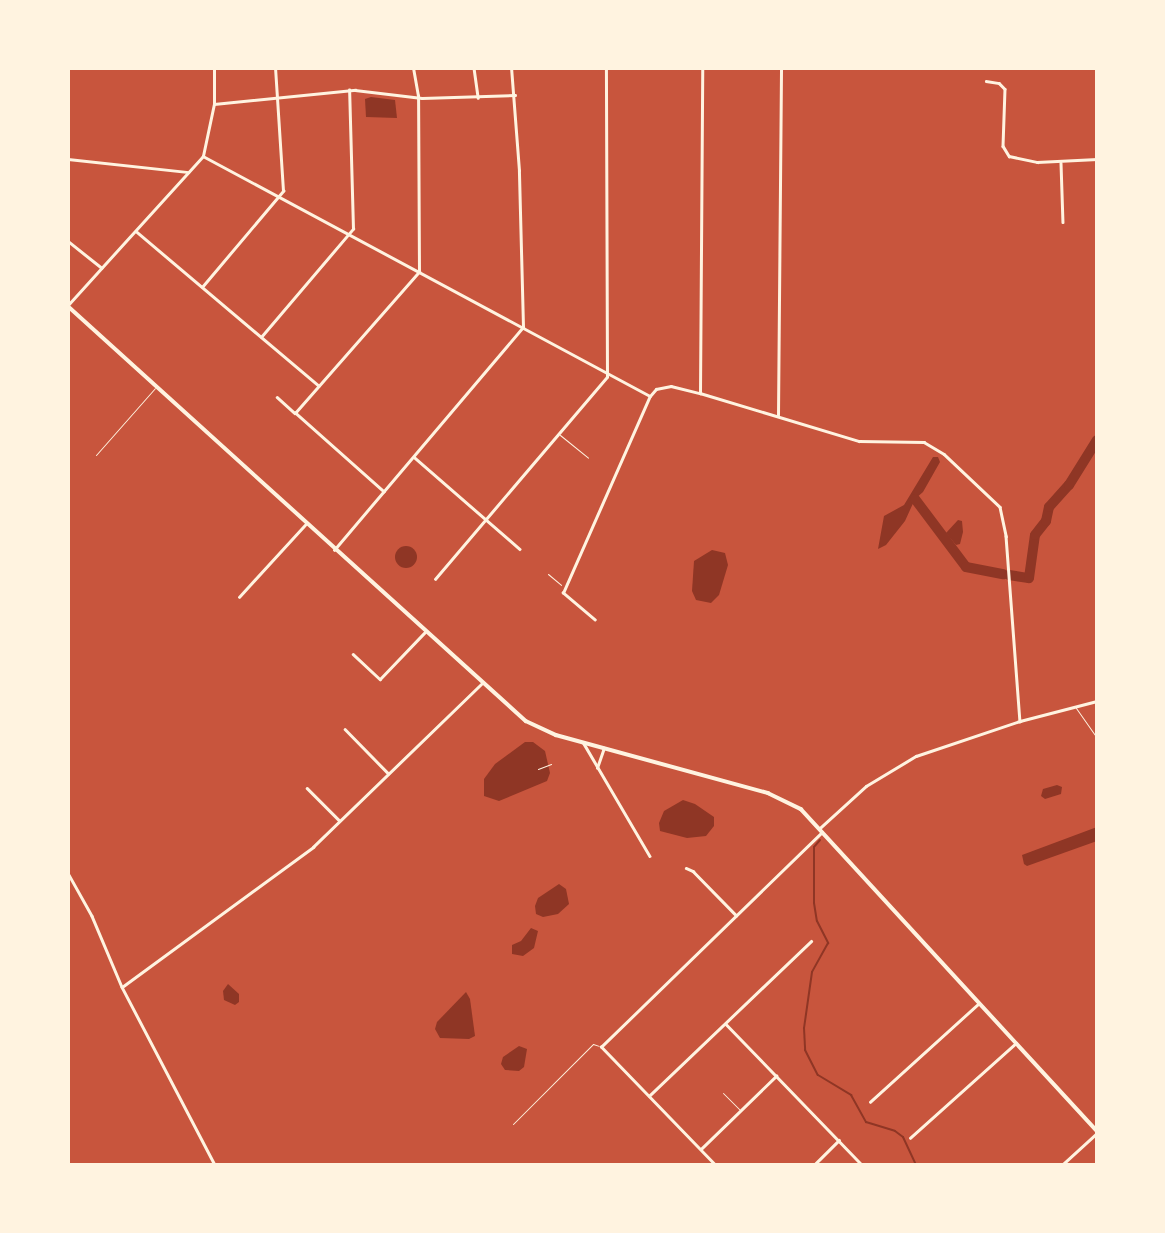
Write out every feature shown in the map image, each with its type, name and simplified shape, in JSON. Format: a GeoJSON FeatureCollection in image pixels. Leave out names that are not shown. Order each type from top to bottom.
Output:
{"type":"FeatureCollection","features":[{"type":"Feature","properties":{"kind":"main road"},"geometry":{"type":"LineString","coordinates":[[68,305],[481,684],[530,723],[583,742],[778,797],[801,809],[1097,1132]]}},
{"type":"Feature","properties":{"kind":"street"},"geometry":{"type":"LineString","coordinates":[[68,305],[203,156],[214,104],[214,68]]}},
{"type":"Feature","properties":{"kind":"street"},"geometry":{"type":"LineString","coordinates":[[202,287],[283,191],[279,97],[275,68]]}},
{"type":"Feature","properties":{"kind":"street"},"geometry":{"type":"LineString","coordinates":[[295,413],[419,272],[418,96],[413,68]]}},
{"type":"Feature","properties":{"kind":"street"},"geometry":{"type":"LineString","coordinates":[[474,68],[478,98]]}},
{"type":"Feature","properties":{"kind":"street"},"geometry":{"type":"LineString","coordinates":[[334,550],[523,327],[515,95],[511,68]]}},
{"type":"Feature","properties":{"kind":"street"},"geometry":{"type":"LineString","coordinates":[[435,579],[608,373],[606,68]]}},
{"type":"Feature","properties":{"kind":"street"},"geometry":{"type":"LineString","coordinates":[[699,393],[702,68]]}},
{"type":"Feature","properties":{"kind":"street"},"geometry":{"type":"LineString","coordinates":[[778,415],[781,68]]}},
{"type":"Feature","properties":{"kind":"street"},"geometry":{"type":"LineString","coordinates":[[986,82],[999,83],[1005,89],[1003,146],[1007,154],[1033,162],[1097,159]]}},
{"type":"Feature","properties":{"kind":"street"},"geometry":{"type":"LineString","coordinates":[[214,104],[349,90],[478,98],[515,95]]}},
{"type":"Feature","properties":{"kind":"street"},"geometry":{"type":"LineString","coordinates":[[261,337],[353,229],[349,90]]}},
{"type":"Feature","properties":{"kind":"street"},"geometry":{"type":"LineString","coordinates":[[203,156],[650,396]]}},
{"type":"Feature","properties":{"kind":"street"},"geometry":{"type":"LineString","coordinates":[[68,159],[188,172]]}},
{"type":"Feature","properties":{"kind":"street"},"geometry":{"type":"LineString","coordinates":[[1061,162],[1063,222]]}},
{"type":"Feature","properties":{"kind":"street"},"geometry":{"type":"LineString","coordinates":[[136,231],[319,386]]}},
{"type":"Feature","properties":{"kind":"street"},"geometry":{"type":"LineString","coordinates":[[68,241],[102,268]]}},
{"type":"Feature","properties":{"kind":"street"},"geometry":{"type":"LineString","coordinates":[[595,621],[563,593],[650,396],[663,386],[778,415],[859,441],[924,442],[944,454],[998,502],[1006,536],[1020,721]]}},
{"type":"Feature","properties":{"kind":"street"},"geometry":{"type":"LineString","coordinates":[[277,397],[384,492]]}},
{"type":"Feature","properties":{"kind":"street"},"geometry":{"type":"LineString","coordinates":[[414,457],[520,549]]}},
{"type":"Feature","properties":{"kind":"street"},"geometry":{"type":"LineString","coordinates":[[239,597],[306,524]]}},
{"type":"Feature","properties":{"kind":"street"},"geometry":{"type":"LineString","coordinates":[[353,654],[380,679],[425,632]]}},
{"type":"Feature","properties":{"kind":"street"},"geometry":{"type":"LineString","coordinates":[[122,987],[262,888],[313,847],[481,684]]}},
{"type":"Feature","properties":{"kind":"street"},"geometry":{"type":"LineString","coordinates":[[715,1165],[601,1047],[866,786],[887,772],[933,749],[1020,721],[1097,701]]}},
{"type":"Feature","properties":{"kind":"street"},"geometry":{"type":"LineString","coordinates":[[345,729],[388,773]]}},
{"type":"Feature","properties":{"kind":"street"},"geometry":{"type":"LineString","coordinates":[[583,742],[650,856]]}},
{"type":"Feature","properties":{"kind":"street"},"geometry":{"type":"LineString","coordinates":[[597,768],[604,748]]}},
{"type":"Feature","properties":{"kind":"street"},"geometry":{"type":"LineString","coordinates":[[307,788],[340,821]]}},
{"type":"Feature","properties":{"kind":"street"},"geometry":{"type":"LineString","coordinates":[[686,868],[736,915]]}},
{"type":"Feature","properties":{"kind":"street"},"geometry":{"type":"LineString","coordinates":[[68,873],[92,916],[122,987],[215,1165]]}},
{"type":"Feature","properties":{"kind":"street"},"geometry":{"type":"LineString","coordinates":[[649,1097],[811,941]]}},
{"type":"Feature","properties":{"kind":"street"},"geometry":{"type":"LineString","coordinates":[[870,1102],[979,1003]]}},
{"type":"Feature","properties":{"kind":"street"},"geometry":{"type":"LineString","coordinates":[[725,1023],[862,1165]]}},
{"type":"Feature","properties":{"kind":"street"},"geometry":{"type":"LineString","coordinates":[[910,1138],[1016,1043]]}},
{"type":"Feature","properties":{"kind":"street"},"geometry":{"type":"LineString","coordinates":[[701,1150],[776,1076]]}},
{"type":"Feature","properties":{"kind":"street"},"geometry":{"type":"LineString","coordinates":[[1062,1165],[1097,1132]]}},
{"type":"Feature","properties":{"kind":"street"},"geometry":{"type":"LineString","coordinates":[[814,1165],[839,1140]]}},
{"type":"Feature","properties":{"kind":"lane"},"geometry":{"type":"LineString","coordinates":[[96,455],[157,387]]}},
{"type":"Feature","properties":{"kind":"lane"},"geometry":{"type":"LineString","coordinates":[[559,433],[588,457]]}},
{"type":"Feature","properties":{"kind":"lane"},"geometry":{"type":"LineString","coordinates":[[1075,707],[1097,738]]}},
{"type":"Feature","properties":{"kind":"lane"},"geometry":{"type":"LineString","coordinates":[[513,1124],[593,1044],[601,1047]]}},
{"type":"Feature","properties":{"kind":"lane"},"geometry":{"type":"LineString","coordinates":[[723,1093],[741,1111]]}},
{"type":"Feature","properties":{"kind":"path"},"geometry":{"type":"LineString","coordinates":[[548,574],[565,589]]}},
{"type":"Feature","properties":{"kind":"path"},"geometry":{"type":"LineString","coordinates":[[538,769],[551,764]]}},
{"type":"Feature","properties":{"kind":"shaded area"},"geometry":{"type":"Polygon","coordinates":[[[371,97],[395,100],[397,118],[366,117],[365,99],[371,97]]]}},
{"type":"Feature","properties":{"kind":"shaded area"},"geometry":{"type":"Polygon","coordinates":[[[933,457],[938,457],[940,462],[923,492],[915,499],[905,521],[886,545],[878,549],[884,516],[904,505],[933,457]]]}},
{"type":"Feature","properties":{"kind":"shaded area"},"geometry":{"type":"Polygon","coordinates":[[[958,520],[962,521],[963,532],[960,544],[956,545],[946,533],[958,520]]]}},
{"type":"Feature","properties":{"kind":"shaded area"},"geometry":{"type":"Polygon","coordinates":[[[406,546],[414,549],[417,557],[414,565],[406,568],[398,565],[395,557],[398,549],[406,546]]]}},
{"type":"Feature","properties":{"kind":"shaded area"},"geometry":{"type":"Polygon","coordinates":[[[712,550],[725,553],[728,565],[719,595],[711,603],[696,600],[692,591],[694,561],[712,550]]]}},
{"type":"Feature","properties":{"kind":"shaded area"},"geometry":{"type":"Polygon","coordinates":[[[525,742],[533,742],[545,751],[550,773],[547,781],[499,801],[484,796],[484,779],[495,764],[525,742]]]}},
{"type":"Feature","properties":{"kind":"shaded area"},"geometry":{"type":"Polygon","coordinates":[[[1057,785],[1062,787],[1061,794],[1045,799],[1041,796],[1043,789],[1057,785]]]}},
{"type":"Feature","properties":{"kind":"shaded area"},"geometry":{"type":"Polygon","coordinates":[[[683,800],[695,804],[714,817],[714,826],[706,836],[687,838],[660,831],[659,823],[664,811],[683,800]]]}},
{"type":"Feature","properties":{"kind":"shaded area"},"geometry":{"type":"Polygon","coordinates":[[[1097,827],[1097,841],[1027,866],[1024,864],[1022,855],[1097,827]]]}},
{"type":"Feature","properties":{"kind":"shaded area"},"geometry":{"type":"Polygon","coordinates":[[[559,884],[566,889],[569,904],[558,914],[543,917],[536,914],[538,898],[559,884]]]}},
{"type":"Feature","properties":{"kind":"shaded area"},"geometry":{"type":"Polygon","coordinates":[[[531,928],[538,931],[534,948],[523,956],[512,954],[512,945],[521,941],[531,928]]]}},
{"type":"Feature","properties":{"kind":"shaded area"},"geometry":{"type":"Polygon","coordinates":[[[228,984],[239,994],[239,1002],[235,1005],[224,1000],[223,991],[228,984]]]}},
{"type":"Feature","properties":{"kind":"shaded area"},"geometry":{"type":"Polygon","coordinates":[[[466,992],[470,999],[475,1036],[469,1039],[440,1038],[435,1029],[437,1022],[466,992]]]}},
{"type":"Feature","properties":{"kind":"shaded area"},"geometry":{"type":"Polygon","coordinates":[[[519,1046],[527,1049],[524,1067],[519,1071],[505,1070],[501,1064],[503,1057],[519,1046]]]}},
{"type":"Feature","properties":{"kind":"waterway"},"geometry":{"type":"LineString","coordinates":[[1009,575],[1029,578],[1035,535],[1046,521],[1049,507],[1069,485],[1097,440]]}},
{"type":"Feature","properties":{"kind":"waterway"},"geometry":{"type":"LineString","coordinates":[[915,499],[966,567],[1003,574]]}},
{"type":"Feature","properties":{"kind":"waterway"},"geometry":{"type":"LineString","coordinates":[[820,840],[814,847],[814,903],[817,921],[828,943],[812,972],[804,1028],[805,1050],[818,1075],[851,1095],[866,1122],[895,1131],[903,1137],[916,1165]]}}]}
